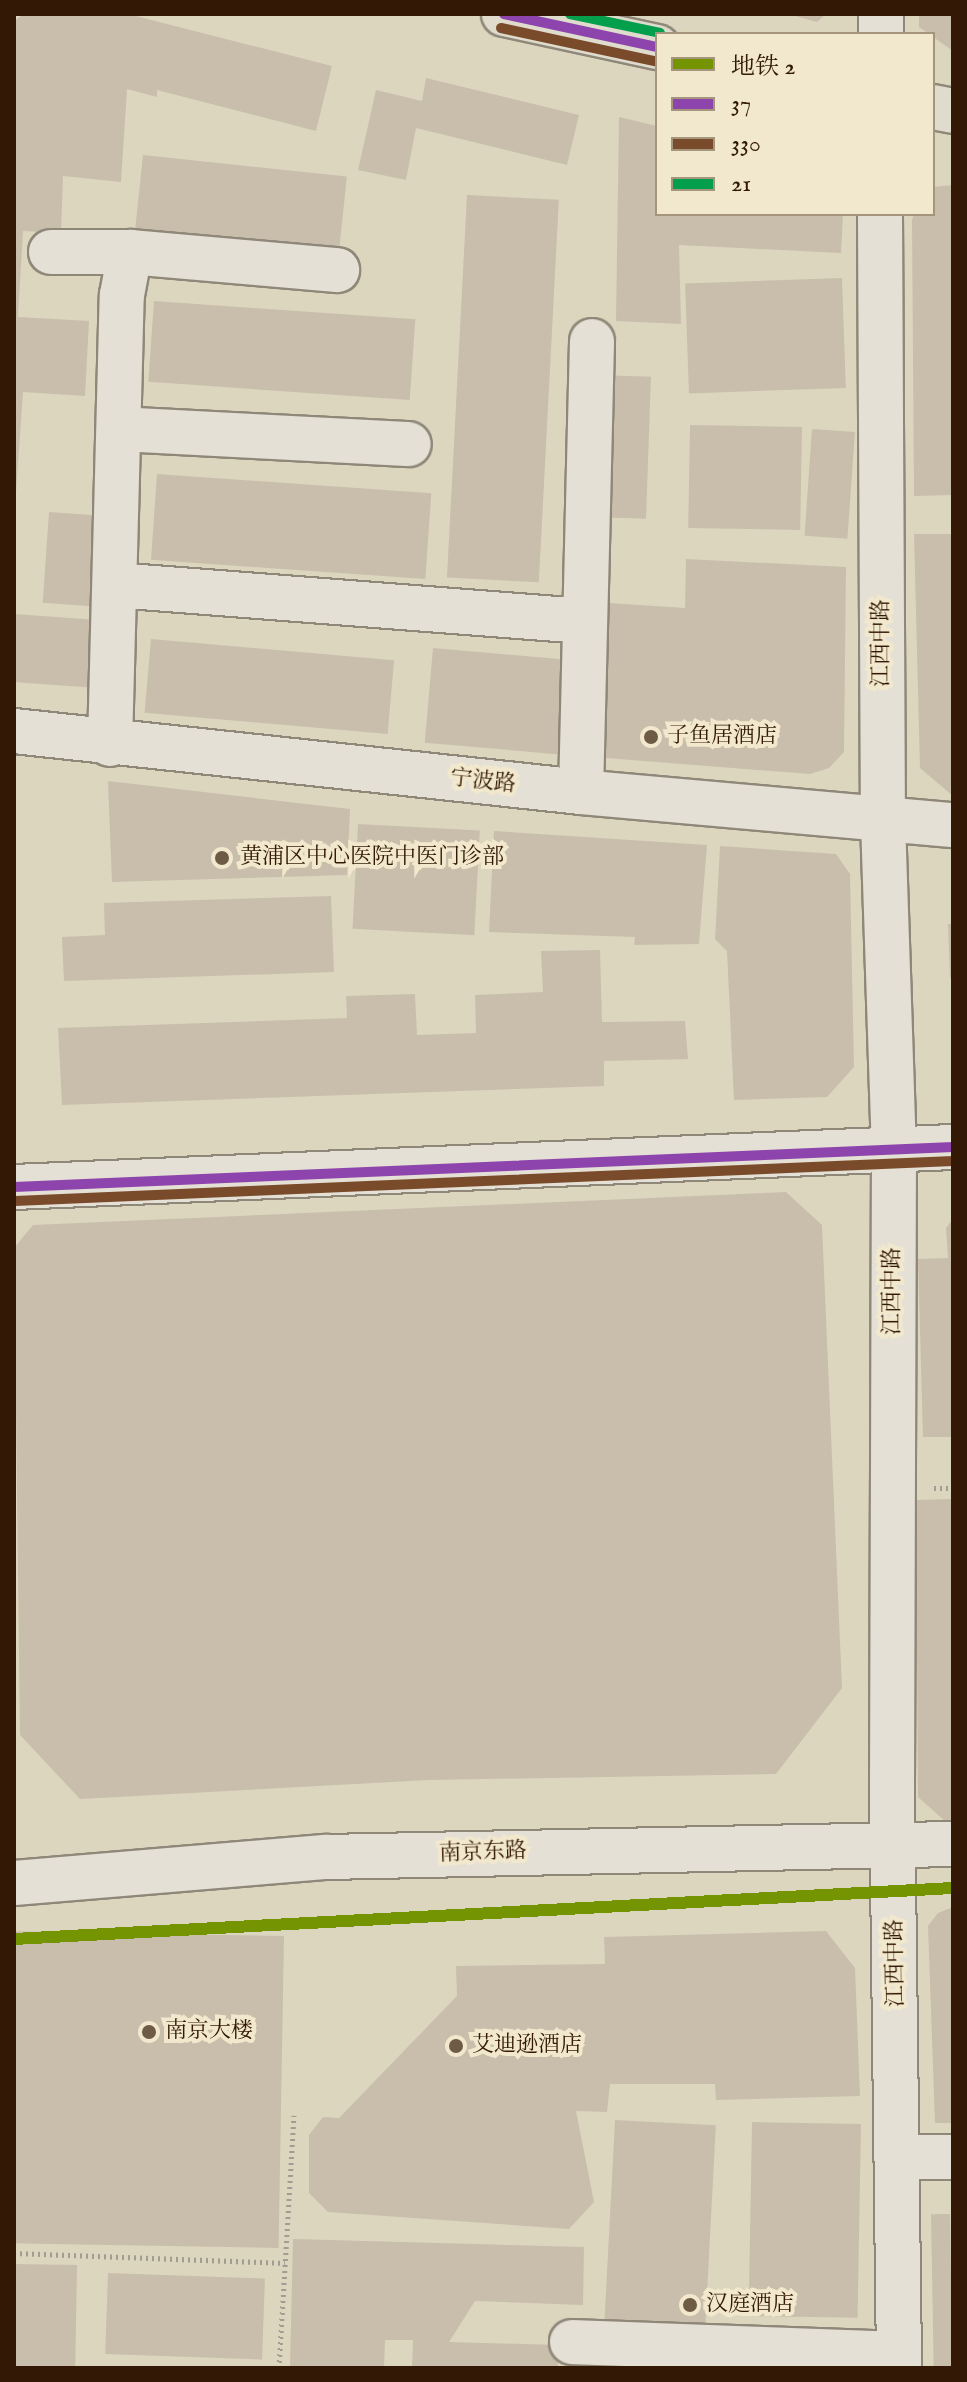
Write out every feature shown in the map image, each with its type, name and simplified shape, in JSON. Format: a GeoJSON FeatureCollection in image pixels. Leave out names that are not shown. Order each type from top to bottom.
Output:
{"type":"FeatureCollection","features":[{"type":"Feature","properties":{"kind":"main road"},"geometry":{"type":"LineString","coordinates":[[504,14],[655,47]]}},
{"type":"Feature","properties":{"kind":"street","name":"江西中路"},"geometry":{"type":"LineString","coordinates":[[880,216],[883,821],[894,1149],[893,1844],[899,2361]]}},
{"type":"Feature","properties":{"kind":"street"},"geometry":{"type":"LineString","coordinates":[[51,252],[130,252],[337,270]]}},
{"type":"Feature","properties":{"kind":"street"},"geometry":{"type":"LineString","coordinates":[[110,744],[122,295],[130,252]]}},
{"type":"Feature","properties":{"kind":"street"},"geometry":{"type":"LineString","coordinates":[[581,792],[592,341]]}},
{"type":"Feature","properties":{"kind":"street"},"geometry":{"type":"LineString","coordinates":[[119,429],[409,444]]}},
{"type":"Feature","properties":{"kind":"street"},"geometry":{"type":"LineString","coordinates":[[115,585],[584,621]]}},
{"type":"Feature","properties":{"kind":"street","name":"宁波路"},"geometry":{"type":"LineString","coordinates":[[14,731],[110,744],[581,792],[953,825]]}},
{"type":"Feature","properties":{"kind":"street"},"geometry":{"type":"LineString","coordinates":[[14,1187],[953,1147]]}},
{"type":"Feature","properties":{"kind":"street","name":"南京东路"},"geometry":{"type":"LineString","coordinates":[[14,1883],[326,1857],[953,1844]]}},
{"type":"Feature","properties":{"kind":"street"},"geometry":{"type":"LineString","coordinates":[[898,2157],[953,2157]]}},
{"type":"Feature","properties":{"kind":"street"},"geometry":{"type":"LineString","coordinates":[[572,2342],[899,2361]]}},
{"type":"Feature","properties":{"kind":"path"},"geometry":{"type":"LineString","coordinates":[[279,2368],[294,2115]]}},
{"type":"Feature","properties":{"kind":"path"},"geometry":{"type":"LineString","coordinates":[[14,2253],[285,2263]]}},
{"type":"Feature","properties":{"kind":"building"},"geometry":{"type":"Polygon","coordinates":[[[24,14],[128,14],[332,66],[316,131],[157,90],[157,97],[127,89],[121,182],[63,176],[61,233],[23,231],[18,317],[89,321],[85,396],[23,392],[16,493],[14,21],[24,14]]]}},
{"type":"Feature","properties":{"kind":"building"},"geometry":{"type":"Polygon","coordinates":[[[788,14],[826,14],[817,22],[788,14]]]}},
{"type":"Feature","properties":{"kind":"building"},"geometry":{"type":"Polygon","coordinates":[[[919,14],[953,14],[953,51],[935,38],[935,32],[926,32],[919,27],[919,14]]]}},
{"type":"Feature","properties":{"kind":"building"},"geometry":{"type":"Polygon","coordinates":[[[426,78],[579,115],[567,165],[416,128],[406,180],[358,170],[376,90],[422,101],[426,78]]]}},
{"type":"Feature","properties":{"kind":"building"},"geometry":{"type":"Polygon","coordinates":[[[619,117],[655,126],[655,216],[843,216],[841,253],[679,245],[681,324],[616,321],[619,117]]]}},
{"type":"Feature","properties":{"kind":"building"},"geometry":{"type":"Polygon","coordinates":[[[143,155],[347,176],[339,252],[135,231],[143,155]]]}},
{"type":"Feature","properties":{"kind":"building"},"geometry":{"type":"Polygon","coordinates":[[[953,185],[953,495],[914,496],[912,220],[913,216],[935,216],[935,187],[953,185]]]}},
{"type":"Feature","properties":{"kind":"building"},"geometry":{"type":"Polygon","coordinates":[[[467,195],[559,200],[539,582],[447,577],[467,195]]]}},
{"type":"Feature","properties":{"kind":"building"},"geometry":{"type":"Polygon","coordinates":[[[842,278],[846,388],[689,393],[685,283],[842,278]]]}},
{"type":"Feature","properties":{"kind":"building"},"geometry":{"type":"Polygon","coordinates":[[[154,301],[415,319],[410,400],[148,382],[154,301]]]}},
{"type":"Feature","properties":{"kind":"building"},"geometry":{"type":"Polygon","coordinates":[[[599,375],[651,377],[646,519],[594,517],[599,375]]]}},
{"type":"Feature","properties":{"kind":"building"},"geometry":{"type":"Polygon","coordinates":[[[690,425],[802,427],[800,530],[688,528],[690,425]]]}},
{"type":"Feature","properties":{"kind":"building"},"geometry":{"type":"Polygon","coordinates":[[[812,429],[855,432],[847,539],[805,536],[812,429]]]}},
{"type":"Feature","properties":{"kind":"building"},"geometry":{"type":"Polygon","coordinates":[[[157,474],[431,493],[425,579],[151,560],[157,474]]]}},
{"type":"Feature","properties":{"kind":"building"},"geometry":{"type":"Polygon","coordinates":[[[49,512],[105,516],[99,607],[43,603],[49,512]]]}},
{"type":"Feature","properties":{"kind":"building"},"geometry":{"type":"Polygon","coordinates":[[[914,534],[953,534],[953,796],[920,768],[914,534]]]}},
{"type":"Feature","properties":{"kind":"building"},"geometry":{"type":"Polygon","coordinates":[[[686,559],[846,567],[844,752],[829,768],[810,774],[606,758],[609,603],[685,608],[686,559]]]}},
{"type":"Feature","properties":{"kind":"building"},"geometry":{"type":"Polygon","coordinates":[[[14,614],[95,620],[90,687],[14,682],[14,614]]]}},
{"type":"Feature","properties":{"kind":"building"},"geometry":{"type":"Polygon","coordinates":[[[151,639],[394,660],[388,734],[145,713],[151,639]]]}},
{"type":"Feature","properties":{"kind":"building"},"geometry":{"type":"Polygon","coordinates":[[[433,648],[570,660],[562,755],[425,743],[433,648]]]}},
{"type":"Feature","properties":{"kind":"building"},"geometry":{"type":"Polygon","coordinates":[[[108,781],[350,809],[347,875],[112,882],[108,781]]]}},
{"type":"Feature","properties":{"kind":"building"},"geometry":{"type":"Polygon","coordinates":[[[358,824],[480,830],[474,935],[353,929],[358,824]]]}},
{"type":"Feature","properties":{"kind":"building"},"geometry":{"type":"Polygon","coordinates":[[[494,831],[707,845],[699,944],[634,945],[635,937],[489,932],[494,831]]]}},
{"type":"Feature","properties":{"kind":"building"},"geometry":{"type":"Polygon","coordinates":[[[720,846],[836,854],[850,874],[854,1067],[827,1097],[734,1100],[727,951],[715,939],[720,846]]]}},
{"type":"Feature","properties":{"kind":"building"},"geometry":{"type":"Polygon","coordinates":[[[331,896],[334,972],[64,981],[62,937],[105,935],[104,903],[331,896]]]}},
{"type":"Feature","properties":{"kind":"building"},"geometry":{"type":"Polygon","coordinates":[[[948,924],[953,924],[953,978],[950,978],[948,924]]]}},
{"type":"Feature","properties":{"kind":"building"},"geometry":{"type":"Polygon","coordinates":[[[600,950],[602,1022],[685,1021],[688,1059],[604,1061],[604,1086],[62,1105],[58,1028],[347,1018],[346,996],[415,994],[417,1035],[476,1033],[475,995],[543,992],[541,951],[600,950]]]}},
{"type":"Feature","properties":{"kind":"building"},"geometry":{"type":"Polygon","coordinates":[[[786,1192],[822,1225],[842,1688],[776,1774],[429,1780],[80,1799],[20,1735],[14,1248],[33,1225],[786,1192]]]}},
{"type":"Feature","properties":{"kind":"building"},"geometry":{"type":"Polygon","coordinates":[[[953,1219],[953,1437],[923,1437],[918,1259],[948,1258],[946,1228],[953,1219]]]}},
{"type":"Feature","properties":{"kind":"building"},"geometry":{"type":"Polygon","coordinates":[[[953,1499],[953,1820],[945,1821],[918,1797],[916,1500],[953,1499]]]}},
{"type":"Feature","properties":{"kind":"building"},"geometry":{"type":"Polygon","coordinates":[[[953,1907],[953,2123],[935,2123],[928,1926],[938,1913],[953,1907]]]}},
{"type":"Feature","properties":{"kind":"building","name":"南京大楼"},"geometry":{"type":"Polygon","coordinates":[[[14,1931],[284,1936],[279,2248],[14,2243],[14,1931]]]}},
{"type":"Feature","properties":{"kind":"building"},"geometry":{"type":"Polygon","coordinates":[[[826,1931],[855,1968],[860,2096],[716,2100],[715,2084],[610,2084],[607,2112],[576,2111],[594,2202],[569,2229],[328,2212],[309,2193],[309,2135],[323,2117],[339,2118],[457,1996],[456,1966],[605,1964],[604,1937],[826,1931]]]}},
{"type":"Feature","properties":{"kind":"building"},"geometry":{"type":"Polygon","coordinates":[[[615,2120],[716,2125],[705,2328],[604,2323],[615,2120]]]}},
{"type":"Feature","properties":{"kind":"building"},"geometry":{"type":"Polygon","coordinates":[[[752,2122],[861,2124],[858,2318],[749,2316],[752,2122]]]}},
{"type":"Feature","properties":{"kind":"building"},"geometry":{"type":"Polygon","coordinates":[[[931,2214],[950,2214],[953,2368],[934,2368],[931,2214]]]}},
{"type":"Feature","properties":{"kind":"building"},"geometry":{"type":"Polygon","coordinates":[[[293,2239],[584,2247],[583,2305],[475,2301],[449,2342],[558,2345],[558,2368],[412,2368],[413,2340],[385,2340],[384,2368],[290,2368],[293,2239]]]}},
{"type":"Feature","properties":{"kind":"building"},"geometry":{"type":"Polygon","coordinates":[[[14,2264],[77,2265],[75,2368],[14,2368],[14,2264]]]}},
{"type":"Feature","properties":{"kind":"building"},"geometry":{"type":"Polygon","coordinates":[[[108,2273],[265,2278],[262,2359],[105,2354],[108,2273]]]}},
{"type":"Feature","properties":{"kind":"metro line","name":"2"},"geometry":{"type":"LineString","coordinates":[[14,1939],[953,1888]]}},
{"type":"Feature","properties":{"kind":"transit line","name":"37"},"geometry":{"type":"LineString","coordinates":[[504,14],[655,47]]}},
{"type":"Feature","properties":{"kind":"transit line","name":"21"},"geometry":{"type":"LineString","coordinates":[[570,14],[655,32]]}},
{"type":"Feature","properties":{"kind":"transit line","name":"330"},"geometry":{"type":"LineString","coordinates":[[501,28],[654,61]]}},
{"type":"Feature","properties":{"kind":"transit line","name":"37"},"geometry":{"type":"LineString","coordinates":[[14,1187],[953,1147]]}},
{"type":"Feature","properties":{"kind":"transit line","name":"330"},"geometry":{"type":"LineString","coordinates":[[15,1201],[953,1161]]}},
{"type":"Feature","properties":{"kind":"place","name":"子鱼居酒店"},"geometry":{"type":"Point","coordinates":[651,737]}},
{"type":"Feature","properties":{"kind":"place","name":"黄浦区中心医院中医门诊部"},"geometry":{"type":"Point","coordinates":[222,858]}},
{"type":"Feature","properties":{"kind":"place","name":"南京大楼"},"geometry":{"type":"Point","coordinates":[149,2032]}},
{"type":"Feature","properties":{"kind":"place","name":"艾迪逊酒店"},"geometry":{"type":"Point","coordinates":[456,2046]}},
{"type":"Feature","properties":{"kind":"place","name":"汉庭酒店"},"geometry":{"type":"Point","coordinates":[690,2305]}}]}
